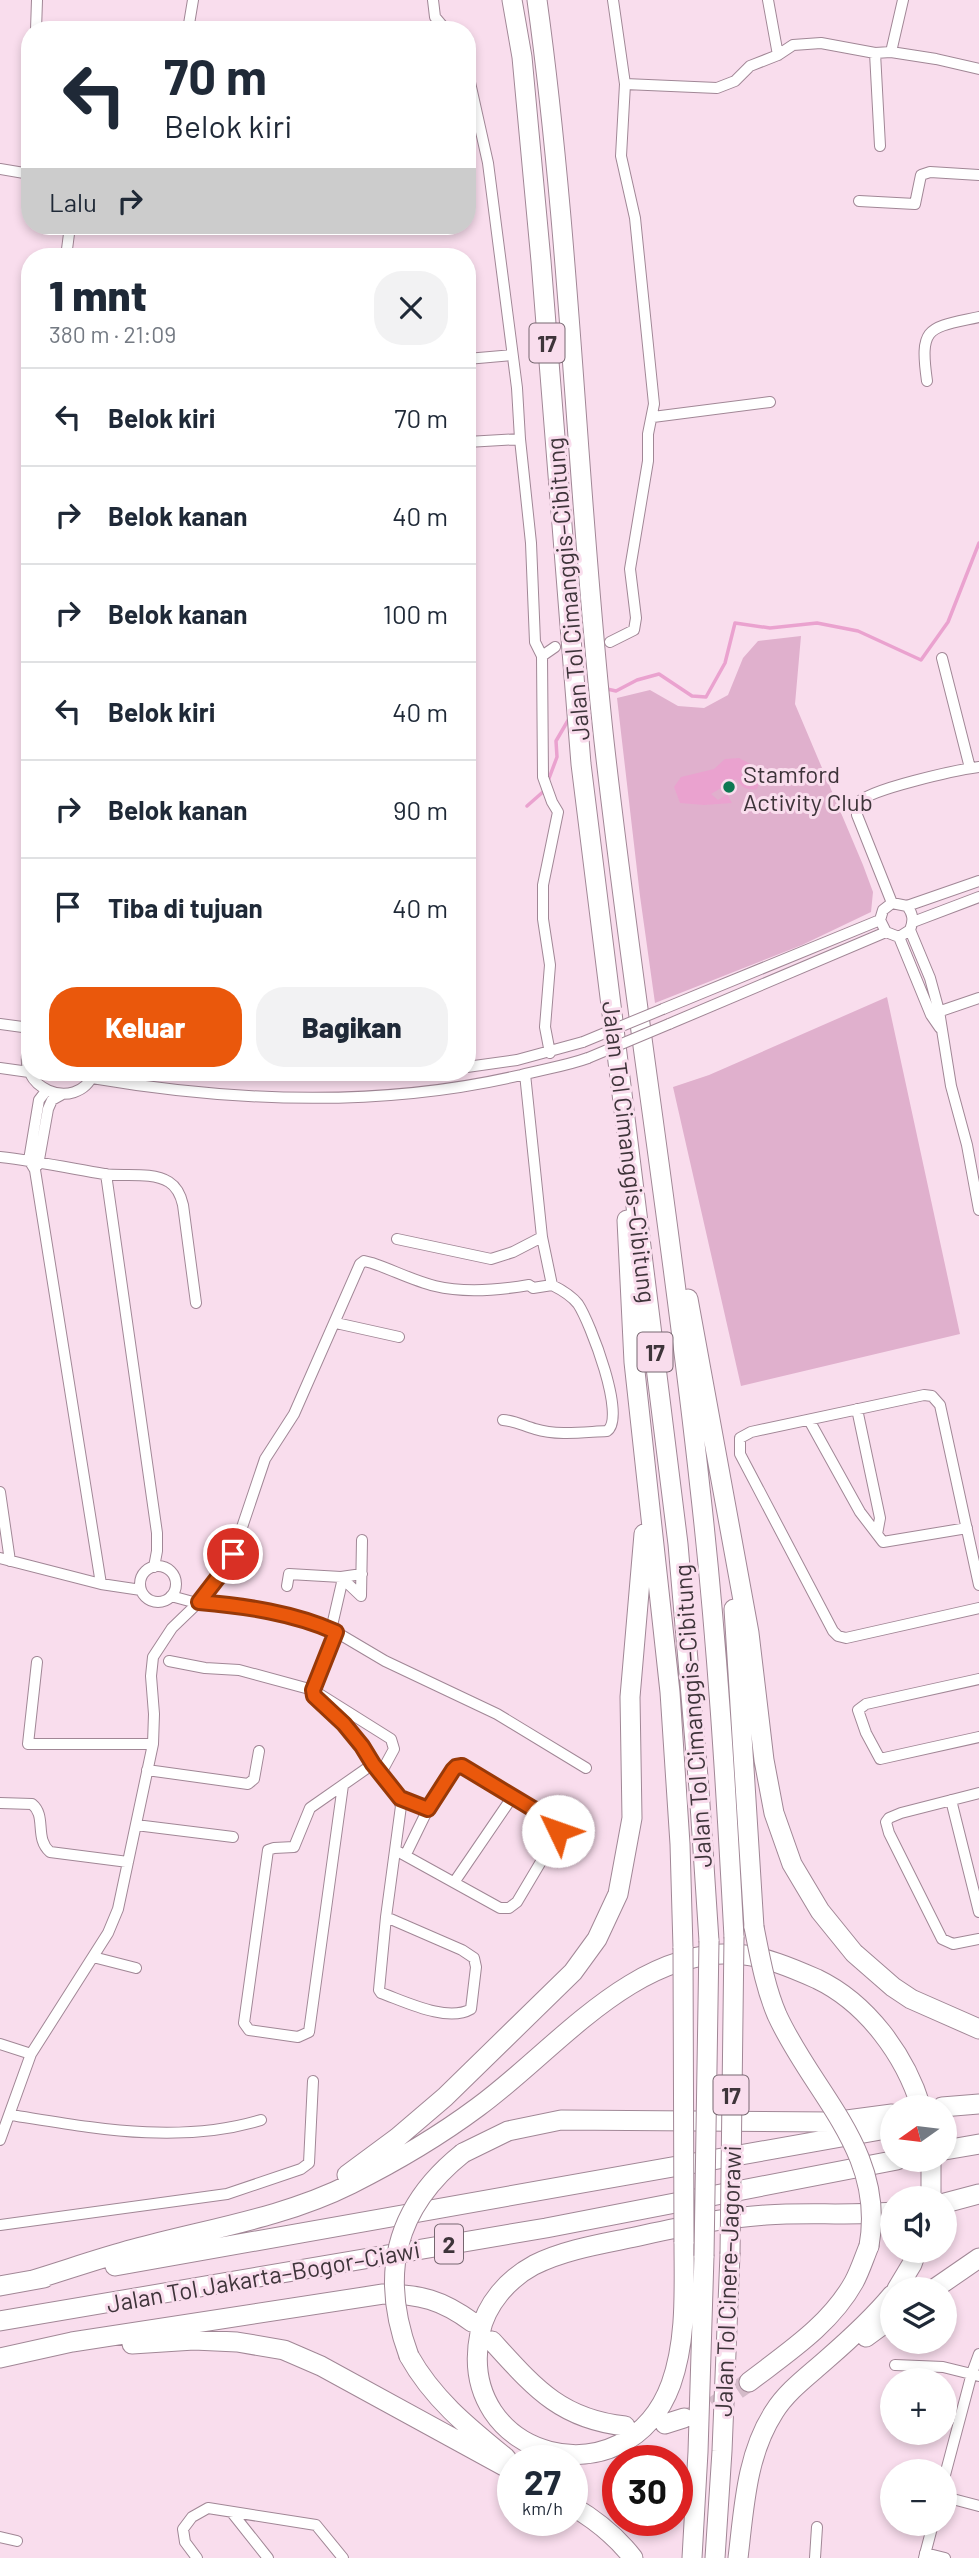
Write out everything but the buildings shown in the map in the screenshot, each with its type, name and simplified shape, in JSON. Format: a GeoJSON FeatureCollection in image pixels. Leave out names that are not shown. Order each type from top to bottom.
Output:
{"type":"FeatureCollection","features":[{"type":"Feature","properties":{"kind":"highway","name":"Jalan Tol Cimanggis–Cibitung"},"geometry":{"type":"LineString","coordinates":[[512,0],[522,57],[541,261],[581,764],[678,1544],[699,1789],[709,1941],[704,2256],[692,2558]]}},
{"type":"Feature","properties":{"kind":"highway","name":"Jalan Tol Cimanggis–Cibitung"},"geometry":{"type":"LineString","coordinates":[[537,0],[546,62],[565,260],[604,739],[648,1084]]}},
{"type":"Feature","properties":{"kind":"highway"},"geometry":{"type":"LineString","coordinates":[[618,1058],[634,1362],[670,1692],[680,1844],[682,1948],[684,2228],[684,2242],[680,2345],[670,2387],[649,2421],[622,2444],[606,2451],[583,2455],[545,2451],[509,2431],[492,2412],[481,2386],[477,2359],[478,2342],[486,2316],[494,2302],[512,2280],[535,2265],[583,2248],[684,2228],[723,2220],[767,2215],[880,2213]]}},
{"type":"Feature","properties":{"kind":"highway"},"geometry":{"type":"LineString","coordinates":[[648,1084],[730,1521],[774,1813],[792,1864],[820,1911],[854,1953],[911,1999],[979,2029]]}},
{"type":"Feature","properties":{"kind":"highway","name":"Jalan Tol Cinere–Jagorawi"},"geometry":{"type":"LineString","coordinates":[[648,1084],[700,1487],[726,1784],[734,1937],[730,2253],[715,2558]]}},
{"type":"Feature","properties":{"kind":"highway"},"geometry":{"type":"LineString","coordinates":[[322,2198],[350,2172],[397,2138],[445,2097],[573,1972],[597,1939],[618,1894],[632,1818],[630,1697],[647,1484]]}},
{"type":"Feature","properties":{"kind":"highway"},"geometry":{"type":"LineString","coordinates":[[730,1521],[754,1927],[764,1981],[778,2015],[805,2065],[854,2142],[866,2174],[873,2224],[869,2246],[855,2280],[836,2309],[809,2336],[749,2382]]}},
{"type":"Feature","properties":{"kind":"highway"},"geometry":{"type":"LineString","coordinates":[[33,2280],[134,2249],[250,2221],[322,2198],[376,2171],[479,2107],[611,1998],[642,1978],[692,1959],[736,1954],[750,1956],[789,1967],[825,1983],[854,2004],[878,2028],[898,2056],[918,2095]]}},
{"type":"Feature","properties":{"kind":"highway"},"geometry":{"type":"LineString","coordinates":[[957,2106],[979,2104]]}},
{"type":"Feature","properties":{"kind":"highway"},"geometry":{"type":"LineString","coordinates":[[957,2116],[979,2111]]}},
{"type":"Feature","properties":{"kind":"highway"},"geometry":{"type":"LineString","coordinates":[[497,2449],[439,2400],[421,2378],[399,2330],[393,2300],[393,2272],[411,2211],[425,2189],[442,2170],[463,2153],[508,2132],[561,2120],[832,2122],[880,2116]]}},
{"type":"Feature","properties":{"kind":"highway","name":"Jalan Tol Jakarta–Bogor–Ciawi"},"geometry":{"type":"LineString","coordinates":[[0,2286],[880,2130]]}},
{"type":"Feature","properties":{"kind":"highway"},"geometry":{"type":"LineString","coordinates":[[957,2148],[979,2144]]}},
{"type":"Feature","properties":{"kind":"highway","name":"Jalan Tol Jakarta–Bogor–Ciawi"},"geometry":{"type":"LineString","coordinates":[[0,2321],[546,2228],[880,2163]]}},
{"type":"Feature","properties":{"kind":"highway"},"geometry":{"type":"LineString","coordinates":[[951,2277],[979,2258]]}},
{"type":"Feature","properties":{"kind":"highway"},"geometry":{"type":"LineString","coordinates":[[0,2358],[72,2342],[349,2297],[383,2294],[413,2294],[437,2301],[472,2322]]}},
{"type":"Feature","properties":{"kind":"highway"},"geometry":{"type":"LineString","coordinates":[[738,2558],[753,2460],[773,2413],[794,2388],[865,2326],[880,2309]]}},
{"type":"Feature","properties":{"kind":"highway"},"geometry":{"type":"LineString","coordinates":[[794,2388],[880,2327]]}},
{"type":"Feature","properties":{"kind":"highway"},"geometry":{"type":"LineString","coordinates":[[72,2342],[124,2344],[194,2340],[237,2342],[284,2350],[321,2366],[497,2462]]}},
{"type":"Feature","properties":{"kind":"highway"},"geometry":{"type":"LineString","coordinates":[[492,2341],[532,2384],[566,2410],[602,2424],[625,2426]]}},
{"type":"Feature","properties":{"kind":"highway"},"geometry":{"type":"LineString","coordinates":[[665,2424],[684,2418]]}},
{"type":"Feature","properties":{"kind":"highway"},"geometry":{"type":"LineString","coordinates":[[588,2515],[619,2541],[633,2558]]}},
{"type":"Feature","properties":{"kind":"street"},"geometry":{"type":"LineString","coordinates":[[36,21],[37,0]]}},
{"type":"Feature","properties":{"kind":"street"},"geometry":{"type":"LineString","coordinates":[[190,21],[193,0]]}},
{"type":"Feature","properties":{"kind":"street"},"geometry":{"type":"LineString","coordinates":[[433,0],[435,17],[438,21]]}},
{"type":"Feature","properties":{"kind":"street"},"geometry":{"type":"LineString","coordinates":[[610,642],[634,629],[636,618],[630,569],[648,461],[648,434],[653,416],[635,218],[621,156],[625,84],[613,0]]}},
{"type":"Feature","properties":{"kind":"street"},"geometry":{"type":"LineString","coordinates":[[768,0],[778,55]]}},
{"type":"Feature","properties":{"kind":"street"},"geometry":{"type":"LineString","coordinates":[[891,52],[903,0]]}},
{"type":"Feature","properties":{"kind":"street"},"geometry":{"type":"LineString","coordinates":[[625,84],[717,88],[735,81],[751,66],[778,55],[793,45],[821,43],[875,53],[891,52],[979,69]]}},
{"type":"Feature","properties":{"kind":"street"},"geometry":{"type":"LineString","coordinates":[[875,53],[880,146]]}},
{"type":"Feature","properties":{"kind":"street"},"geometry":{"type":"LineString","coordinates":[[476,109],[488,163],[512,355],[531,543],[535,642],[542,656],[543,777],[558,812],[547,859],[543,896],[543,919],[550,965],[545,1027],[550,1053]]}},
{"type":"Feature","properties":{"kind":"street"},"geometry":{"type":"LineString","coordinates":[[0,169],[21,172]]}},
{"type":"Feature","properties":{"kind":"street"},"geometry":{"type":"LineString","coordinates":[[859,201],[915,204],[921,175],[930,172],[979,175]]}},
{"type":"Feature","properties":{"kind":"street"},"geometry":{"type":"LineString","coordinates":[[927,382],[923,353],[926,340],[934,329],[979,317]]}},
{"type":"Feature","properties":{"kind":"street"},"geometry":{"type":"LineString","coordinates":[[476,358],[512,355]]}},
{"type":"Feature","properties":{"kind":"street"},"geometry":{"type":"LineString","coordinates":[[653,416],[770,402]]}},
{"type":"Feature","properties":{"kind":"street"},"geometry":{"type":"LineString","coordinates":[[476,441],[520,439]]}},
{"type":"Feature","properties":{"kind":"street"},"geometry":{"type":"LineString","coordinates":[[542,656],[555,647]]}},
{"type":"Feature","properties":{"kind":"street"},"geometry":{"type":"LineString","coordinates":[[892,904],[857,815],[858,803],[866,796],[974,768],[942,658]]}},
{"type":"Feature","properties":{"kind":"street"},"geometry":{"type":"LineString","coordinates":[[979,881],[907,906],[892,904],[883,909],[880,920],[886,932],[899,937],[935,1013],[967,1145],[979,1210]]}},
{"type":"Feature","properties":{"kind":"street"},"geometry":{"type":"LineString","coordinates":[[899,937],[912,926],[979,897]]}},
{"type":"Feature","properties":{"kind":"street"},"geometry":{"type":"LineString","coordinates":[[907,906],[912,913],[912,926],[930,978],[935,1013]]}},
{"type":"Feature","properties":{"kind":"street"},"geometry":{"type":"LineString","coordinates":[[476,1065],[550,1053],[583,1042],[880,920]]}},
{"type":"Feature","properties":{"kind":"street"},"geometry":{"type":"LineString","coordinates":[[123,1081],[174,1091],[279,1098],[437,1090],[490,1083],[588,1058],[886,932]]}},
{"type":"Feature","properties":{"kind":"street"},"geometry":{"type":"LineString","coordinates":[[935,1013],[979,998]]}},
{"type":"Feature","properties":{"kind":"street"},"geometry":{"type":"LineString","coordinates":[[0,1024],[21,1027]]}},
{"type":"Feature","properties":{"kind":"street"},"geometry":{"type":"LineString","coordinates":[[0,1068],[21,1071]]}},
{"type":"Feature","properties":{"kind":"street"},"geometry":{"type":"LineString","coordinates":[[525,1074],[542,1237],[552,1285]]}},
{"type":"Feature","properties":{"kind":"street"},"geometry":{"type":"LineString","coordinates":[[35,1081],[46,1091],[61,1094],[72,1094],[83,1088],[88,1081]]}},
{"type":"Feature","properties":{"kind":"street"},"geometry":{"type":"LineString","coordinates":[[46,1091],[39,1100],[35,1164],[101,1584]]}},
{"type":"Feature","properties":{"kind":"street"},"geometry":{"type":"LineString","coordinates":[[35,1164],[48,1109],[52,1100],[61,1094]]}},
{"type":"Feature","properties":{"kind":"street"},"geometry":{"type":"LineString","coordinates":[[0,1157],[106,1174],[161,1178],[177,1190],[185,1214],[196,1303]]}},
{"type":"Feature","properties":{"kind":"street"},"geometry":{"type":"LineString","coordinates":[[106,1174],[157,1533],[154,1567]]}},
{"type":"Feature","properties":{"kind":"street"},"geometry":{"type":"LineString","coordinates":[[397,1239],[491,1259],[513,1252],[542,1237]]}},
{"type":"Feature","properties":{"kind":"street"},"geometry":{"type":"LineString","coordinates":[[0,2140],[31,2054],[108,1933],[118,1909],[153,1744],[151,1676],[156,1648],[199,1602],[233,1554],[265,1459],[294,1414],[336,1323],[358,1267],[364,1261],[431,1285],[450,1288],[494,1289],[529,1285],[534,1288],[552,1285],[570,1295],[580,1306],[607,1376],[614,1413],[613,1426],[607,1431],[565,1433],[534,1429],[522,1423],[503,1420]]}},
{"type":"Feature","properties":{"kind":"street"},"geometry":{"type":"LineString","coordinates":[[336,1323],[398,1337]]}},
{"type":"Feature","properties":{"kind":"street"},"geometry":{"type":"LineString","coordinates":[[979,1586],[937,1400],[924,1395],[751,1432],[740,1438],[740,1454],[838,1636],[846,1638],[979,1608]]}},
{"type":"Feature","properties":{"kind":"street"},"geometry":{"type":"LineString","coordinates":[[857,1409],[880,1518],[877,1534]]}},
{"type":"Feature","properties":{"kind":"street"},"geometry":{"type":"LineString","coordinates":[[809,1420],[860,1512],[883,1542],[967,1528]]}},
{"type":"Feature","properties":{"kind":"street"},"geometry":{"type":"LineString","coordinates":[[0,1492],[5,1559],[101,1584],[141,1590]]}},
{"type":"Feature","properties":{"kind":"street"},"geometry":{"type":"LineString","coordinates":[[342,1577],[361,1596],[362,1540]]}},
{"type":"Feature","properties":{"kind":"street"},"geometry":{"type":"LineString","coordinates":[[171,1597],[176,1585],[172,1572],[160,1566],[144,1573],[141,1590],[144,1596],[154,1602],[171,1597],[233,1605],[313,1622],[385,1661],[497,1714],[586,1768]]}},
{"type":"Feature","properties":{"kind":"street"},"geometry":{"type":"LineString","coordinates":[[287,1586],[289,1574],[342,1577],[362,1574]]}},
{"type":"Feature","properties":{"kind":"street"},"geometry":{"type":"LineString","coordinates":[[342,1577],[333,1631],[313,1690],[314,1696],[344,1724],[362,1746],[400,1798],[401,1853],[386,1917],[379,1986],[381,1993],[442,2013],[459,2013],[471,2009],[476,1967],[474,1958],[462,1950],[386,1917]]}},
{"type":"Feature","properties":{"kind":"street"},"geometry":{"type":"LineString","coordinates":[[169,1661],[205,1668],[239,1670],[313,1690],[391,1739],[394,1749],[377,1768],[343,1785],[308,1811],[294,1847],[270,1849],[267,1853],[244,2023],[249,2030],[298,2037],[309,2032],[343,1785]]}},
{"type":"Feature","properties":{"kind":"street"},"geometry":{"type":"LineString","coordinates":[[37,1662],[28,1744],[153,1744]]}},
{"type":"Feature","properties":{"kind":"street"},"geometry":{"type":"LineString","coordinates":[[979,1679],[866,1704],[858,1710],[866,1733],[880,1759],[979,1737]]}},
{"type":"Feature","properties":{"kind":"street"},"geometry":{"type":"LineString","coordinates":[[147,1770],[248,1784],[254,1779],[259,1751]]}},
{"type":"Feature","properties":{"kind":"street"},"geometry":{"type":"LineString","coordinates":[[458,1766],[471,1770],[550,1819],[558,1831],[517,1902],[509,1909],[500,1908],[401,1853],[458,1766]]}},
{"type":"Feature","properties":{"kind":"street"},"geometry":{"type":"LineString","coordinates":[[979,1793],[894,1815],[887,1822],[887,1827],[942,1939],[953,1944],[979,1939]]}},
{"type":"Feature","properties":{"kind":"street"},"geometry":{"type":"LineString","coordinates":[[454,1881],[513,1796]]}},
{"type":"Feature","properties":{"kind":"street"},"geometry":{"type":"LineString","coordinates":[[400,1798],[428,1809]]}},
{"type":"Feature","properties":{"kind":"street"},"geometry":{"type":"LineString","coordinates":[[951,1800],[979,1912]]}},
{"type":"Feature","properties":{"kind":"street"},"geometry":{"type":"LineString","coordinates":[[0,1803],[35,1806],[40,1816],[41,1841],[50,1852],[128,1862]]}},
{"type":"Feature","properties":{"kind":"street"},"geometry":{"type":"LineString","coordinates":[[136,1825],[233,1837]]}},
{"type":"Feature","properties":{"kind":"street"},"geometry":{"type":"LineString","coordinates":[[93,1957],[135,1968]]}},
{"type":"Feature","properties":{"kind":"street"},"geometry":{"type":"LineString","coordinates":[[0,2044],[31,2054]]}},
{"type":"Feature","properties":{"kind":"street"},"geometry":{"type":"LineString","coordinates":[[0,2225],[227,2194],[301,2169],[309,2163],[313,2081]]}},
{"type":"Feature","properties":{"kind":"street"},"geometry":{"type":"LineString","coordinates":[[11,2115],[105,2129],[165,2134],[222,2130],[261,2120]]}},
{"type":"Feature","properties":{"kind":"street"},"geometry":{"type":"LineString","coordinates":[[950,2459],[979,2354]]}},
{"type":"Feature","properties":{"kind":"street"},"geometry":{"type":"LineString","coordinates":[[895,2365],[932,2365],[975,2375]]}},
{"type":"Feature","properties":{"kind":"street"},"geometry":{"type":"LineString","coordinates":[[957,2500],[979,2506]]}},
{"type":"Feature","properties":{"kind":"street"},"geometry":{"type":"LineString","coordinates":[[197,2558],[183,2537],[183,2529],[199,2512],[208,2508],[316,2525],[343,2558]]}},
{"type":"Feature","properties":{"kind":"street"},"geometry":{"type":"LineString","coordinates":[[233,2514],[268,2558]]}},
{"type":"Feature","properties":{"kind":"street"},"geometry":{"type":"LineString","coordinates":[[815,2558],[817,2527]]}},
{"type":"Feature","properties":{"kind":"street"},"geometry":{"type":"LineString","coordinates":[[930,2536],[925,2555],[945,2558]]}},
{"type":"Feature","properties":{"kind":"street"},"geometry":{"type":"LineString","coordinates":[[0,2537],[17,2541]]}},
{"type":"Feature","properties":{"kind":"shaded area","name":"Stamford Activity Club"},"geometry":{"type":"Polygon","coordinates":[[[801,636],[795,704],[873,892],[871,912],[802,945],[655,1003],[617,698],[650,690],[678,706],[704,708],[728,695],[743,658],[758,641],[801,636]]]}},
{"type":"Feature","properties":{"kind":"shaded area"},"geometry":{"type":"Polygon","coordinates":[[[739,758],[760,769],[762,776],[757,789],[745,788],[736,779],[711,794],[718,800],[727,794],[732,803],[680,803],[674,787],[681,777],[714,769],[725,759],[739,758]]]}},
{"type":"Feature","properties":{"kind":"shaded area"},"geometry":{"type":"Polygon","coordinates":[[[887,997],[960,1334],[741,1386],[673,1087],[709,1075],[887,997]]]}},
{"type":"Feature","properties":{"kind":"waterway"},"geometry":{"type":"LineString","coordinates":[[607,689],[616,691],[637,680],[659,674],[692,696],[706,697],[725,663],[735,623],[770,628],[817,623],[858,631],[921,660],[948,622],[979,543]]}},
{"type":"Feature","properties":{"kind":"waterway"},"geometry":{"type":"LineString","coordinates":[[548,781],[557,757],[556,741],[570,717]]}},
{"type":"Feature","properties":{"kind":"waterway"},"geometry":{"type":"LineString","coordinates":[[527,806],[544,791]]}},
{"type":"Feature","properties":{"kind":"tunnel"},"geometry":{"type":"LineString","coordinates":[[687,2418],[712,2407],[749,2382]]}},
{"type":"Feature","properties":{"kind":"place","name":"Stamford Activity Club"},"geometry":{"type":"Point","coordinates":[729,787]}},
{"type":"Feature","properties":{"kind":"route"},"geometry":{"type":"LineString","coordinates":[[233,1554],[199,1602],[233,1605],[313,1622],[336,1632],[313,1694],[344,1724],[400,1798],[428,1809],[453,1770],[462,1766],[550,1819],[558,1831]]}}]}
